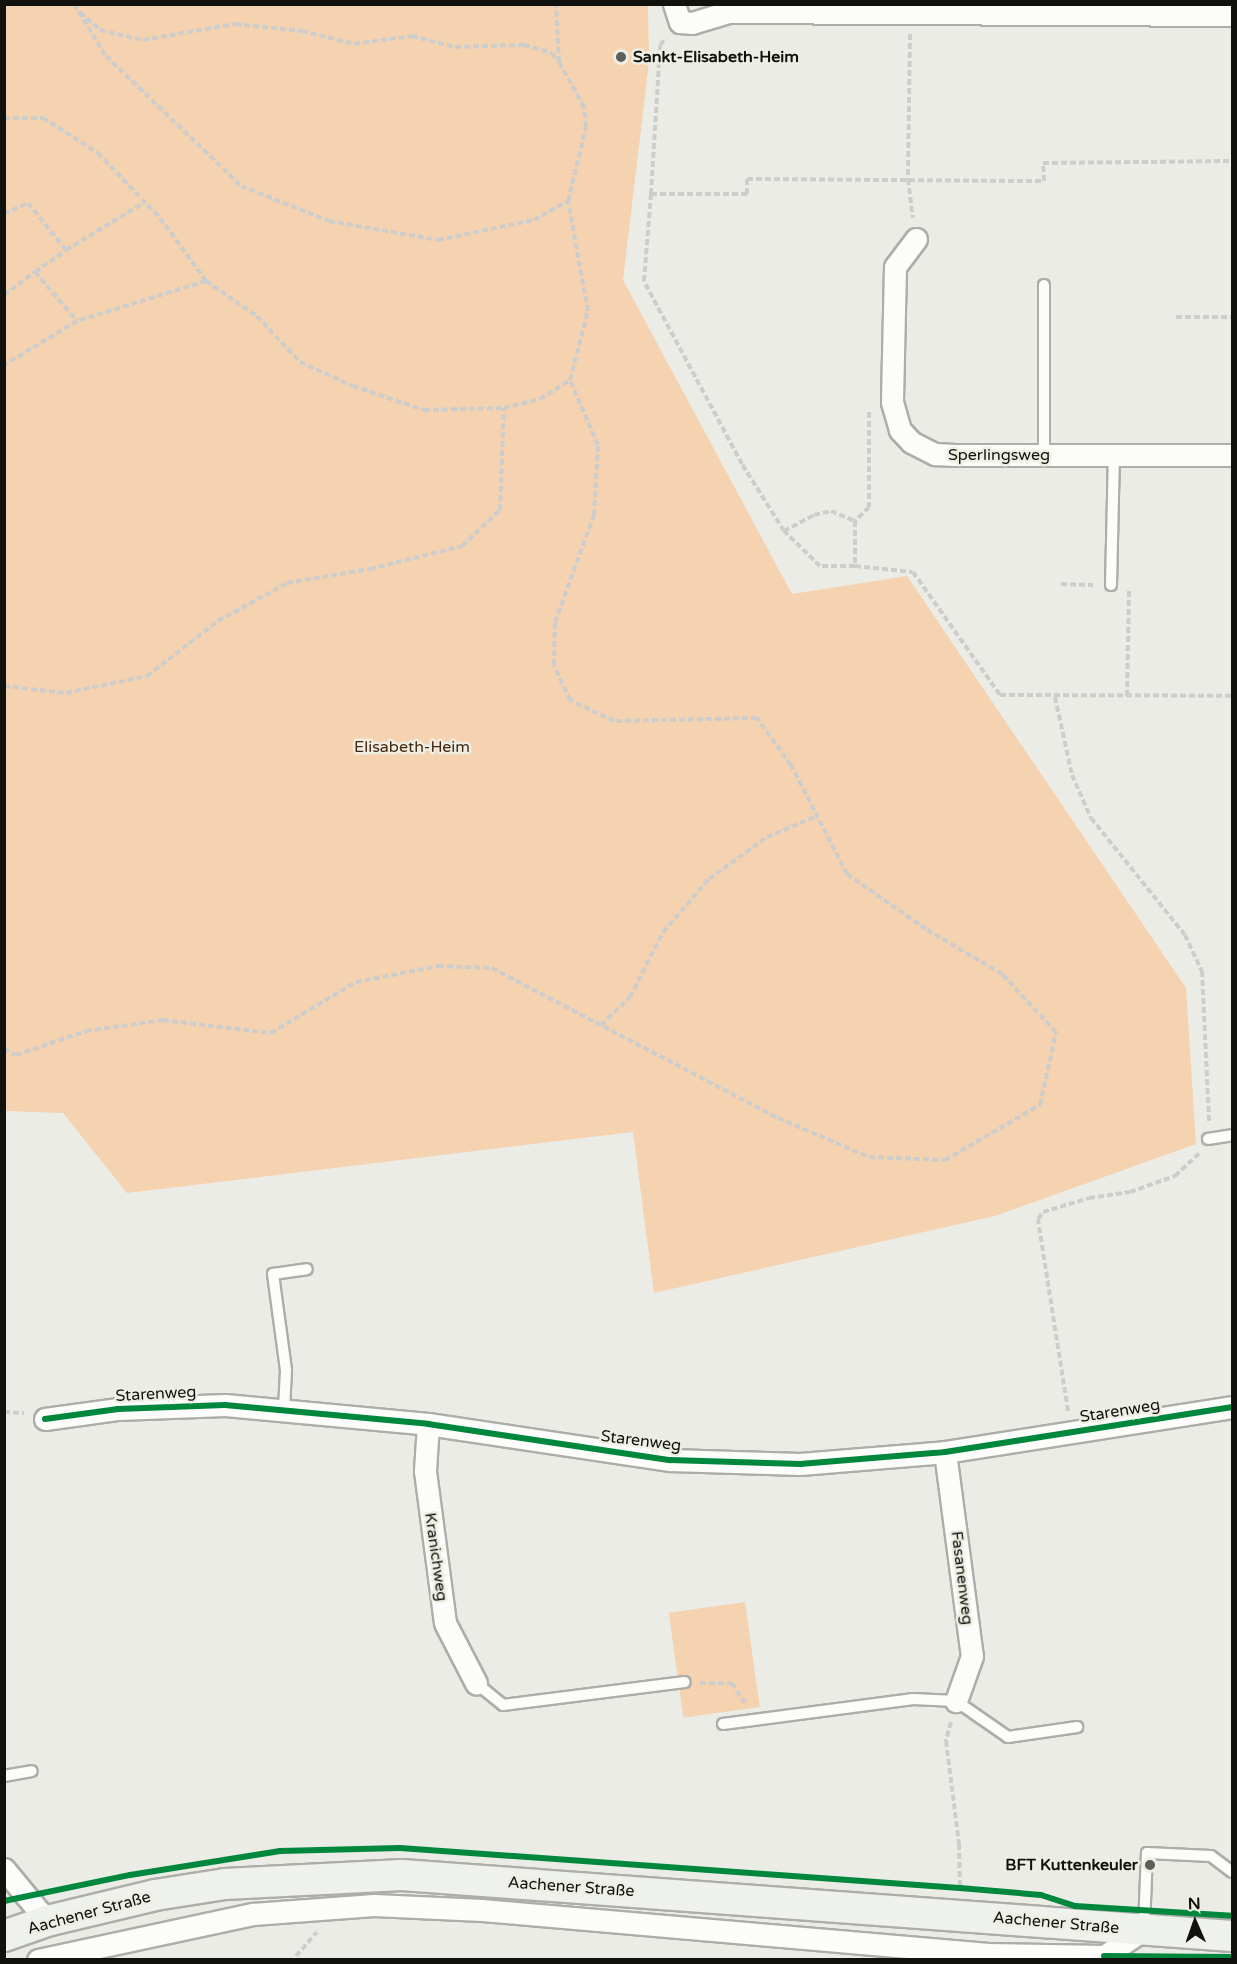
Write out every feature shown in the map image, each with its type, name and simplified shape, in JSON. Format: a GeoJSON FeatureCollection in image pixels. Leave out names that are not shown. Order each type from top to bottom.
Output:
{"type":"FeatureCollection","features":[{"type":"Feature","properties":{"kind":"main road","name":"Aachener Straße"},"geometry":{"type":"LineString","coordinates":[[4,1936],[47,1921],[155,1895],[225,1884],[402,1875],[1233,1936]]}},
{"type":"Feature","properties":{"kind":"street"},"geometry":{"type":"LineString","coordinates":[[677,13],[692,23],[729,12],[1233,15]]}},
{"type":"Feature","properties":{"kind":"street","name":"Sperlingsweg"},"geometry":{"type":"LineString","coordinates":[[916,240],[895,267],[892,402],[900,430],[911,441],[935,454],[1233,455]]}},
{"type":"Feature","properties":{"kind":"street","name":"Starenweg"},"geometry":{"type":"LineString","coordinates":[[45,1419],[118,1409],[225,1405],[428,1424],[670,1460],[800,1464],[945,1452],[1233,1407]]}},
{"type":"Feature","properties":{"kind":"street","name":"Kranichweg"},"geometry":{"type":"LineString","coordinates":[[428,1424],[425,1471],[445,1623],[476,1683]]}},
{"type":"Feature","properties":{"kind":"street","name":"Fasanenweg"},"geometry":{"type":"LineString","coordinates":[[945,1452],[972,1656],[956,1701]]}},
{"type":"Feature","properties":{"kind":"street"},"geometry":{"type":"LineString","coordinates":[[4,1869],[47,1921]]}},
{"type":"Feature","properties":{"kind":"street","name":"Aachener Straße"},"geometry":{"type":"LineString","coordinates":[[38,1959],[253,1914],[374,1905],[482,1910],[988,1954],[1104,1956],[1143,1930]]}},
{"type":"Feature","properties":{"kind":"lane"},"geometry":{"type":"LineString","coordinates":[[1044,285],[1044,455]]}},
{"type":"Feature","properties":{"kind":"lane"},"geometry":{"type":"LineString","coordinates":[[1111,585],[1113,454]]}},
{"type":"Feature","properties":{"kind":"lane"},"geometry":{"type":"LineString","coordinates":[[1208,1139],[1233,1135]]}},
{"type":"Feature","properties":{"kind":"lane"},"geometry":{"type":"LineString","coordinates":[[284,1409],[286,1370],[273,1274],[307,1269]]}},
{"type":"Feature","properties":{"kind":"lane"},"geometry":{"type":"LineString","coordinates":[[476,1683],[503,1705],[684,1682]]}},
{"type":"Feature","properties":{"kind":"lane"},"geometry":{"type":"LineString","coordinates":[[723,1724],[913,1699],[956,1701],[1008,1737],[1077,1727]]}},
{"type":"Feature","properties":{"kind":"lane"},"geometry":{"type":"LineString","coordinates":[[4,1776],[32,1772]]}},
{"type":"Feature","properties":{"kind":"lane"},"geometry":{"type":"LineString","coordinates":[[1143,1930],[1147,1853],[1211,1856],[1233,1872]]}},
{"type":"Feature","properties":{"kind":"path"},"geometry":{"type":"LineString","coordinates":[[556,4],[559,62]]}},
{"type":"Feature","properties":{"kind":"path"},"geometry":{"type":"LineString","coordinates":[[4,1049],[16,1055],[86,1031],[163,1020],[270,1034],[356,982],[438,966],[492,968],[778,1118],[869,1157],[945,1160],[1040,1105],[1056,1032],[1002,974],[926,929],[847,874],[791,765],[757,718],[614,721],[570,700],[554,665],[555,621],[594,515],[598,445],[570,380],[588,311],[568,201],[586,127],[584,107],[552,53],[524,45],[455,47],[412,36],[354,44],[302,31],[235,24],[143,40],[100,30],[74,6]]}},
{"type":"Feature","properties":{"kind":"path"},"geometry":{"type":"LineString","coordinates":[[74,6],[106,56],[241,186],[329,221],[438,240],[534,220],[568,201]]}},
{"type":"Feature","properties":{"kind":"path"},"geometry":{"type":"LineString","coordinates":[[910,12],[908,179],[916,240]]}},
{"type":"Feature","properties":{"kind":"path"},"geometry":{"type":"LineString","coordinates":[[677,13],[660,45],[644,281],[742,464],[784,531],[820,566],[855,566],[914,572],[1000,695],[1233,696]]}},
{"type":"Feature","properties":{"kind":"path"},"geometry":{"type":"LineString","coordinates":[[4,118],[43,118],[98,153],[145,202],[206,281],[257,316],[300,362],[353,386],[424,410],[504,408],[540,399],[570,380]]}},
{"type":"Feature","properties":{"kind":"path"},"geometry":{"type":"LineString","coordinates":[[651,194],[747,194],[747,178],[1044,181],[1043,163],[1233,161]]}},
{"type":"Feature","properties":{"kind":"path"},"geometry":{"type":"LineString","coordinates":[[4,295],[66,250],[145,202]]}},
{"type":"Feature","properties":{"kind":"path"},"geometry":{"type":"LineString","coordinates":[[4,214],[28,203],[66,250]]}},
{"type":"Feature","properties":{"kind":"path"},"geometry":{"type":"LineString","coordinates":[[35,272],[77,321]]}},
{"type":"Feature","properties":{"kind":"path"},"geometry":{"type":"LineString","coordinates":[[4,365],[77,321],[206,281]]}},
{"type":"Feature","properties":{"kind":"path"},"geometry":{"type":"LineString","coordinates":[[1176,317],[1233,317]]}},
{"type":"Feature","properties":{"kind":"path"},"geometry":{"type":"LineString","coordinates":[[855,566],[855,521],[869,507],[869,401],[892,402]]}},
{"type":"Feature","properties":{"kind":"path"},"geometry":{"type":"LineString","coordinates":[[4,686],[66,693],[147,676],[218,621],[287,583],[370,569],[462,546],[500,510],[504,408]]}},
{"type":"Feature","properties":{"kind":"path"},"geometry":{"type":"LineString","coordinates":[[784,531],[814,515],[831,511],[855,521]]}},
{"type":"Feature","properties":{"kind":"path"},"geometry":{"type":"LineString","coordinates":[[1061,584],[1129,586],[1127,696]]}},
{"type":"Feature","properties":{"kind":"path"},"geometry":{"type":"LineString","coordinates":[[1055,697],[1072,775],[1091,818],[1185,935],[1202,971],[1208,1139],[1199,1156],[1175,1176],[1130,1192],[1089,1198],[1043,1212],[1038,1219],[1066,1403]]}},
{"type":"Feature","properties":{"kind":"path"},"geometry":{"type":"LineString","coordinates":[[601,1025],[630,997],[663,932],[709,879],[767,837],[817,816]]}},
{"type":"Feature","properties":{"kind":"path"},"geometry":{"type":"LineString","coordinates":[[684,1682],[732,1683],[753,1719]]}},
{"type":"Feature","properties":{"kind":"path"},"geometry":{"type":"LineString","coordinates":[[956,1701],[946,1741],[960,1888]]}},
{"type":"Feature","properties":{"kind":"path"},"geometry":{"type":"LineString","coordinates":[[296,1956],[311,1937],[326,1931]]}},
{"type":"Feature","properties":{"kind":"green space","name":"Elisabeth-Heim"},"geometry":{"type":"Polygon","coordinates":[[[5,4],[648,5],[649,62],[623,280],[792,594],[907,576],[1186,988],[1196,1144],[995,1216],[654,1293],[633,1132],[127,1193],[63,1113],[5,1111],[5,4]]]}},
{"type":"Feature","properties":{"kind":"green space"},"geometry":{"type":"Polygon","coordinates":[[[745,1602],[760,1707],[684,1718],[669,1613],[745,1602]]]}},
{"type":"Feature","properties":{"kind":"cycle path"},"geometry":{"type":"LineString","coordinates":[[45,1419],[118,1409],[225,1405],[428,1424],[670,1460],[800,1464],[945,1452],[1232,1407]]}},
{"type":"Feature","properties":{"kind":"cycle path"},"geometry":{"type":"LineString","coordinates":[[4,1901],[130,1875],[280,1851],[400,1848],[960,1888],[1041,1895],[1075,1906],[1232,1916]]}},
{"type":"Feature","properties":{"kind":"cycle path"},"geometry":{"type":"LineString","coordinates":[[1104,1956],[1232,1957]]}},
{"type":"Feature","properties":{"kind":"place","name":"Sankt-Elisabeth-Heim"},"geometry":{"type":"Point","coordinates":[621,57]}},
{"type":"Feature","properties":{"kind":"place","name":"BFT Kuttenkeuler"},"geometry":{"type":"Point","coordinates":[1150,1865]}}]}
